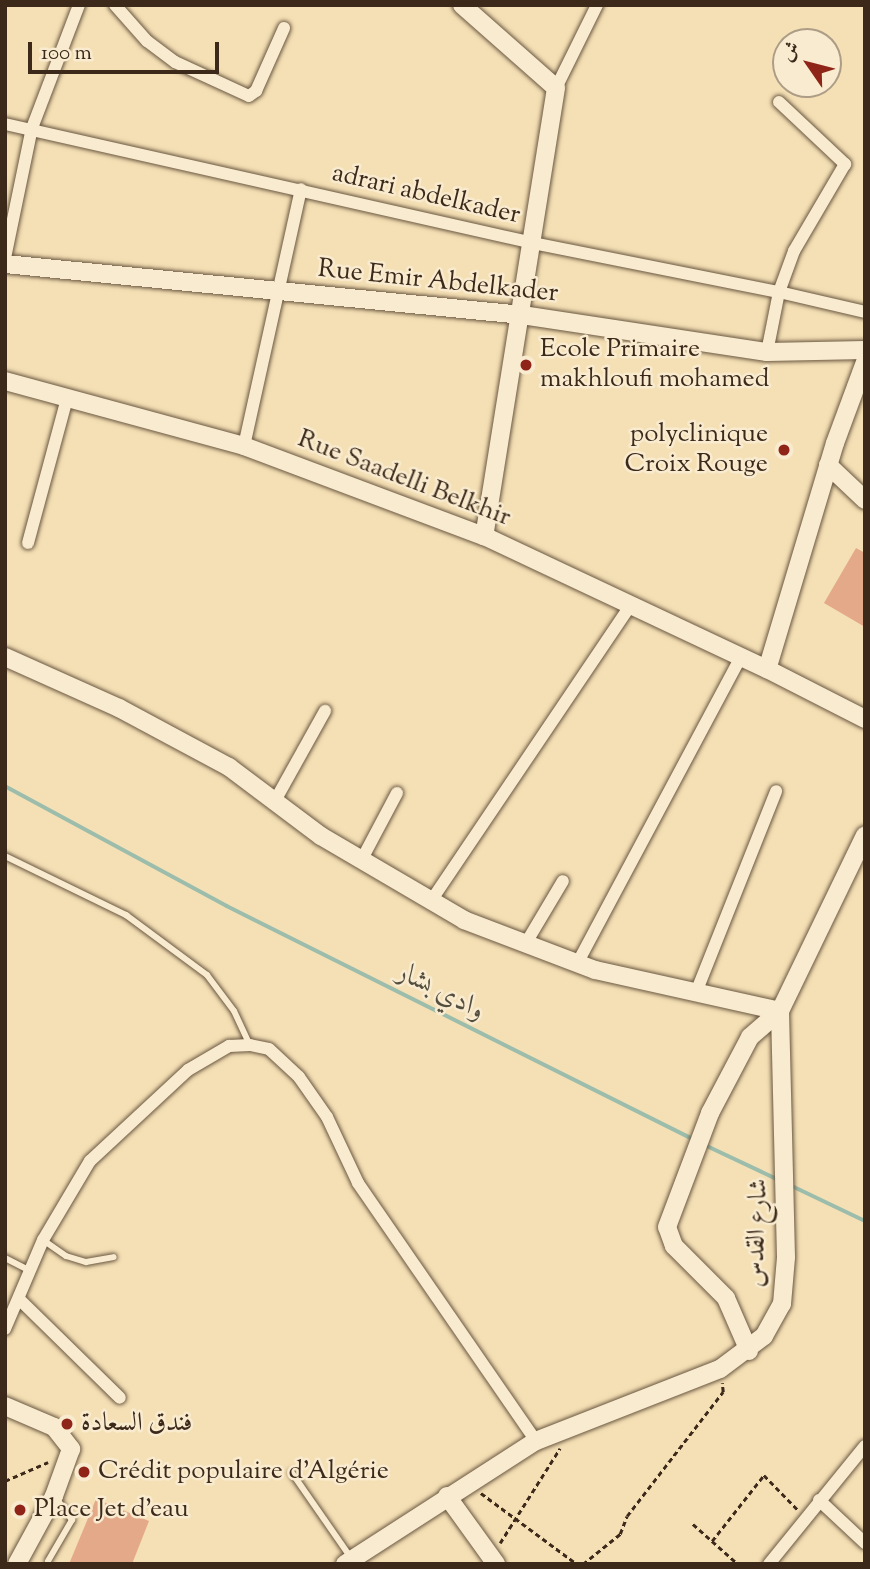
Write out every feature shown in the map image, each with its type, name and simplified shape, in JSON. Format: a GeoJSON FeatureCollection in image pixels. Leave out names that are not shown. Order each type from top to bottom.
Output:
{"type":"FeatureCollection","features":[{"type":"Feature","properties":{"kind":"main road"},"geometry":{"type":"LineString","coordinates":[[472,9],[556,88],[522,315],[484,536]]}},
{"type":"Feature","properties":{"kind":"main road","name":"Rue Emir Abdelkader"},"geometry":{"type":"LineString","coordinates":[[5,264],[522,315],[767,352],[865,351]]}},
{"type":"Feature","properties":{"kind":"main road"},"geometry":{"type":"LineString","coordinates":[[767,670],[828,465],[865,362]]}},
{"type":"Feature","properties":{"kind":"main road","name":"Rue Saadelli Belkhir"},"geometry":{"type":"LineString","coordinates":[[5,382],[244,446],[484,536],[741,657],[865,719]]}},
{"type":"Feature","properties":{"kind":"main road"},"geometry":{"type":"LineString","coordinates":[[828,465],[865,500]]}},
{"type":"Feature","properties":{"kind":"main road"},"geometry":{"type":"LineString","coordinates":[[5,657],[166,733],[276,799],[361,861],[464,920],[578,962],[780,1011]]}},
{"type":"Feature","properties":{"kind":"main road","name":"شارع القدس"},"geometry":{"type":"LineString","coordinates":[[351,1562],[447,1496],[536,1441],[720,1369],[749,1350],[764,1336],[782,1304],[786,1257],[786,1131],[780,1011],[865,835]]}},
{"type":"Feature","properties":{"kind":"main road"},"geometry":{"type":"LineString","coordinates":[[749,1350],[726,1298],[667,1236],[678,1196],[710,1113],[750,1037],[780,1011]]}},
{"type":"Feature","properties":{"kind":"main road"},"geometry":{"type":"LineString","coordinates":[[5,1406],[54,1427],[68,1442],[70,1460],[17,1564]]}},
{"type":"Feature","properties":{"kind":"main road"},"geometry":{"type":"LineString","coordinates":[[447,1496],[497,1555]]}},
{"type":"Feature","properties":{"kind":"street"},"geometry":{"type":"LineString","coordinates":[[5,258],[32,128],[79,5]]}},
{"type":"Feature","properties":{"kind":"street"},"geometry":{"type":"LineString","coordinates":[[115,5],[175,62],[249,96],[256,91],[284,28]]}},
{"type":"Feature","properties":{"kind":"street"},"geometry":{"type":"LineString","coordinates":[[556,88],[597,5]]}},
{"type":"Feature","properties":{"kind":"street"},"geometry":{"type":"LineString","coordinates":[[767,352],[779,292],[794,251],[845,164],[779,102]]}},
{"type":"Feature","properties":{"kind":"street","name":"adrari abdelkader"},"geometry":{"type":"LineString","coordinates":[[5,124],[533,243],[865,312]]}},
{"type":"Feature","properties":{"kind":"street"},"geometry":{"type":"LineString","coordinates":[[244,446],[301,189]]}},
{"type":"Feature","properties":{"kind":"street"},"geometry":{"type":"LineString","coordinates":[[28,543],[67,398]]}},
{"type":"Feature","properties":{"kind":"street"},"geometry":{"type":"LineString","coordinates":[[431,901],[631,605]]}},
{"type":"Feature","properties":{"kind":"street"},"geometry":{"type":"LineString","coordinates":[[578,962],[741,657]]}},
{"type":"Feature","properties":{"kind":"street"},"geometry":{"type":"LineString","coordinates":[[276,799],[326,711]]}},
{"type":"Feature","properties":{"kind":"street"},"geometry":{"type":"LineString","coordinates":[[697,990],[776,791]]}},
{"type":"Feature","properties":{"kind":"street"},"geometry":{"type":"LineString","coordinates":[[361,861],[397,793]]}},
{"type":"Feature","properties":{"kind":"street"},"geometry":{"type":"LineString","coordinates":[[526,943],[563,881]]}},
{"type":"Feature","properties":{"kind":"street"},"geometry":{"type":"LineString","coordinates":[[5,1329],[43,1240],[77,1179],[124,1125],[188,1070],[229,1046],[250,1045],[269,1049],[299,1077],[327,1117],[358,1183],[536,1441]]}},
{"type":"Feature","properties":{"kind":"street"},"geometry":{"type":"LineString","coordinates":[[19,1299],[120,1398]]}},
{"type":"Feature","properties":{"kind":"street"},"geometry":{"type":"LineString","coordinates":[[769,1564],[865,1446]]}},
{"type":"Feature","properties":{"kind":"street"},"geometry":{"type":"LineString","coordinates":[[819,1500],[865,1543]]}},
{"type":"Feature","properties":{"kind":"lane"},"geometry":{"type":"LineString","coordinates":[[5,856],[126,915],[207,975],[234,1011],[250,1045]]}},
{"type":"Feature","properties":{"kind":"lane"},"geometry":{"type":"LineString","coordinates":[[43,1240],[65,1256],[86,1262],[114,1256]]}},
{"type":"Feature","properties":{"kind":"lane"},"geometry":{"type":"LineString","coordinates":[[5,1258],[30,1271]]}},
{"type":"Feature","properties":{"kind":"lane"},"geometry":{"type":"LineString","coordinates":[[292,1473],[351,1562]]}},
{"type":"Feature","properties":{"kind":"lane"},"geometry":{"type":"LineString","coordinates":[[48,1561],[72,1520],[54,1496]]}},
{"type":"Feature","properties":{"kind":"path"},"geometry":{"type":"LineString","coordinates":[[583,1564],[620,1534],[627,1516],[723,1392],[720,1369]]}},
{"type":"Feature","properties":{"kind":"path"},"geometry":{"type":"LineString","coordinates":[[497,1555],[515,1519],[567,1437],[565,1429]]}},
{"type":"Feature","properties":{"kind":"path"},"geometry":{"type":"LineString","coordinates":[[5,1481],[48,1462]]}},
{"type":"Feature","properties":{"kind":"path"},"geometry":{"type":"LineString","coordinates":[[712,1541],[764,1475],[805,1517]]}},
{"type":"Feature","properties":{"kind":"path"},"geometry":{"type":"LineString","coordinates":[[467,1483],[575,1563]]}},
{"type":"Feature","properties":{"kind":"path"},"geometry":{"type":"LineString","coordinates":[[694,1524],[738,1564]]}},
{"type":"Feature","properties":{"kind":"building"},"geometry":{"type":"Polygon","coordinates":[[[856,548],[865,553],[865,627],[824,603],[856,548]]]}},
{"type":"Feature","properties":{"kind":"building"},"geometry":{"type":"Polygon","coordinates":[[[96,1499],[149,1521],[132,1564],[69,1564],[96,1499]]]}},
{"type":"Feature","properties":{"kind":"waterway","name":"وادي بشار"},"geometry":{"type":"LineString","coordinates":[[5,786],[227,906],[695,1140]]}},
{"type":"Feature","properties":{"kind":"waterway","name":"وادي بشار"},"geometry":{"type":"LineString","coordinates":[[705,1145],[777,1179]]}},
{"type":"Feature","properties":{"kind":"waterway","name":"وادي بشار"},"geometry":{"type":"LineString","coordinates":[[790,1185],[865,1221]]}},
{"type":"Feature","properties":{"kind":"place","name":"Ecole Primaire makhloufi mohamed"},"geometry":{"type":"Point","coordinates":[526,365]}},
{"type":"Feature","properties":{"kind":"place","name":"polyclinique Croix Rouge"},"geometry":{"type":"Point","coordinates":[784,450]}},
{"type":"Feature","properties":{"kind":"place","name":"فندق السعادة"},"geometry":{"type":"Point","coordinates":[67,1424]}},
{"type":"Feature","properties":{"kind":"place","name":"Crédit populaire d'Algérie"},"geometry":{"type":"Point","coordinates":[84,1472]}},
{"type":"Feature","properties":{"kind":"place","name":"Place Jet d'eau"},"geometry":{"type":"Point","coordinates":[20,1510]}}]}
